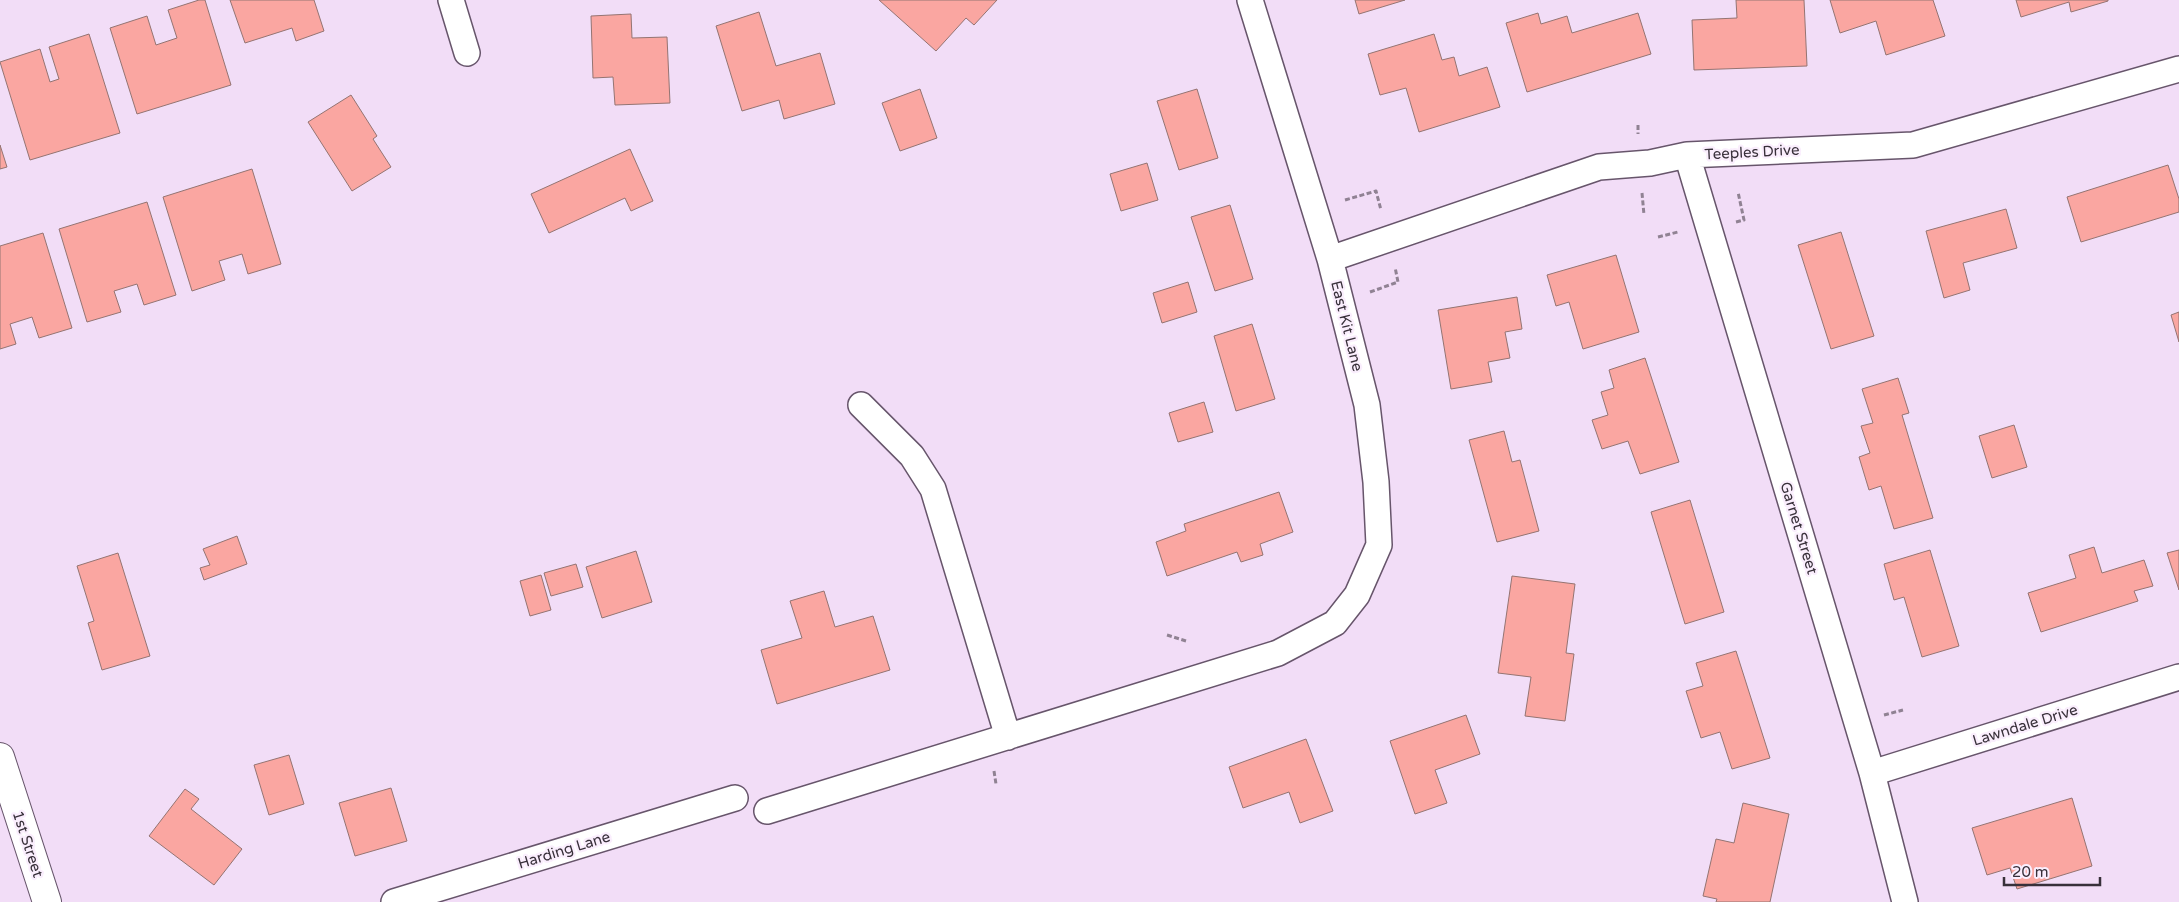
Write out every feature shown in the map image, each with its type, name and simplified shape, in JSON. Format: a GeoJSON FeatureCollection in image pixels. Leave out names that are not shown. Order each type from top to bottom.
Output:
{"type":"FeatureCollection","features":[{"type":"Feature","properties":{"kind":"main road","name":"1st Street"},"geometry":{"type":"LineString","coordinates":[[0,757],[47,902]]}},
{"type":"Feature","properties":{"kind":"street"},"geometry":{"type":"LineString","coordinates":[[451,0],[467,53]]}},
{"type":"Feature","properties":{"kind":"street","name":"East Kit Lane"},"geometry":{"type":"LineString","coordinates":[[767,811],[1278,653],[1336,623],[1357,595],[1379,545],[1376,482],[1366,405],[1330,260],[1250,0]]}},
{"type":"Feature","properties":{"kind":"street","name":"Teeples Drive"},"geometry":{"type":"LineString","coordinates":[[1330,260],[1599,166],[1650,163],[1687,155],[1913,145],[2179,69]]}},
{"type":"Feature","properties":{"kind":"street","name":"Garnet Street"},"geometry":{"type":"LineString","coordinates":[[1687,155],[1872,773],[1905,902]]}},
{"type":"Feature","properties":{"kind":"street"},"geometry":{"type":"LineString","coordinates":[[862,405],[912,456],[933,489],[1008,737]]}},
{"type":"Feature","properties":{"kind":"street","name":"Lawndale Drive"},"geometry":{"type":"LineString","coordinates":[[1872,773],[2179,677]]}},
{"type":"Feature","properties":{"kind":"street","name":"Harding Lane"},"geometry":{"type":"LineString","coordinates":[[394,902],[735,798]]}},
{"type":"Feature","properties":{"kind":"path"},"geometry":{"type":"LineString","coordinates":[[1345,200],[1376,191],[1383,217]]}},
{"type":"Feature","properties":{"kind":"path"},"geometry":{"type":"LineString","coordinates":[[1641,192],[1644,215]]}},
{"type":"Feature","properties":{"kind":"path"},"geometry":{"type":"LineString","coordinates":[[1735,222],[1744,220],[1738,192]]}},
{"type":"Feature","properties":{"kind":"path"},"geometry":{"type":"LineString","coordinates":[[1658,236],[1678,232]]}},
{"type":"Feature","properties":{"kind":"path"},"geometry":{"type":"LineString","coordinates":[[1370,292],[1398,282],[1393,259]]}},
{"type":"Feature","properties":{"kind":"path"},"geometry":{"type":"LineString","coordinates":[[1167,635],[1186,641]]}},
{"type":"Feature","properties":{"kind":"path"},"geometry":{"type":"LineString","coordinates":[[1880,716],[1903,710]]}},
{"type":"Feature","properties":{"kind":"building"},"geometry":{"type":"Polygon","coordinates":[[[199,0],[205,0],[231,85],[137,114],[110,28],[147,16],[156,45],[177,38],[168,10],[199,0]]]}},
{"type":"Feature","properties":{"kind":"building"},"geometry":{"type":"Polygon","coordinates":[[[230,0],[314,0],[324,31],[296,41],[292,28],[245,43],[230,0]]]}},
{"type":"Feature","properties":{"kind":"building"},"geometry":{"type":"Polygon","coordinates":[[[879,0],[997,0],[974,25],[966,18],[936,51],[879,0]]]}},
{"type":"Feature","properties":{"kind":"building"},"geometry":{"type":"Polygon","coordinates":[[[1355,0],[1405,0],[1359,14],[1355,0]]]}},
{"type":"Feature","properties":{"kind":"building"},"geometry":{"type":"Polygon","coordinates":[[[1736,0],[1804,0],[1807,66],[1694,70],[1692,20],[1737,18],[1736,0]]]}},
{"type":"Feature","properties":{"kind":"building"},"geometry":{"type":"Polygon","coordinates":[[[1830,0],[1933,0],[1945,36],[1886,55],[1876,21],[1840,33],[1830,0]]]}},
{"type":"Feature","properties":{"kind":"building"},"geometry":{"type":"Polygon","coordinates":[[[2016,0],[2108,1],[2071,12],[2069,2],[2021,17],[2016,0]]]}},
{"type":"Feature","properties":{"kind":"building"},"geometry":{"type":"Polygon","coordinates":[[[759,12],[776,66],[820,53],[835,104],[784,119],[779,100],[742,111],[716,26],[759,12]]]}},
{"type":"Feature","properties":{"kind":"building"},"geometry":{"type":"Polygon","coordinates":[[[1538,13],[1541,24],[1567,16],[1572,33],[1638,13],[1651,54],[1527,92],[1506,23],[1538,13]]]}},
{"type":"Feature","properties":{"kind":"building"},"geometry":{"type":"Polygon","coordinates":[[[631,14],[632,38],[667,37],[670,103],[615,105],[613,77],[593,78],[591,16],[631,14]]]}},
{"type":"Feature","properties":{"kind":"building"},"geometry":{"type":"Polygon","coordinates":[[[89,34],[120,133],[30,160],[0,62],[40,49],[50,82],[59,79],[49,47],[89,34]]]}},
{"type":"Feature","properties":{"kind":"building"},"geometry":{"type":"Polygon","coordinates":[[[1434,34],[1442,60],[1454,57],[1459,76],[1487,67],[1500,107],[1419,132],[1406,88],[1380,95],[1368,54],[1434,34]]]}},
{"type":"Feature","properties":{"kind":"building"},"geometry":{"type":"Polygon","coordinates":[[[920,89],[937,138],[900,151],[882,103],[920,89]]]}},
{"type":"Feature","properties":{"kind":"building"},"geometry":{"type":"Polygon","coordinates":[[[1197,89],[1218,158],[1179,170],[1157,101],[1197,89]]]}},
{"type":"Feature","properties":{"kind":"building"},"geometry":{"type":"Polygon","coordinates":[[[351,95],[377,136],[373,139],[391,167],[352,191],[308,122],[351,95]]]}},
{"type":"Feature","properties":{"kind":"building"},"geometry":{"type":"Polygon","coordinates":[[[0,145],[7,167],[0,169],[0,145]]]}},
{"type":"Feature","properties":{"kind":"building"},"geometry":{"type":"Polygon","coordinates":[[[630,149],[653,201],[631,211],[625,198],[549,233],[531,194],[630,149]]]}},
{"type":"Feature","properties":{"kind":"building"},"geometry":{"type":"Polygon","coordinates":[[[1147,163],[1158,200],[1121,211],[1110,174],[1147,163]]]}},
{"type":"Feature","properties":{"kind":"building"},"geometry":{"type":"Polygon","coordinates":[[[2168,165],[2179,199],[2179,212],[2081,242],[2067,197],[2168,165]]]}},
{"type":"Feature","properties":{"kind":"building"},"geometry":{"type":"Polygon","coordinates":[[[252,169],[281,264],[248,274],[242,254],[219,261],[225,280],[192,291],[163,197],[252,169]]]}},
{"type":"Feature","properties":{"kind":"building"},"geometry":{"type":"Polygon","coordinates":[[[147,202],[176,295],[144,305],[137,284],[114,291],[121,312],[87,322],[59,229],[147,202]]]}},
{"type":"Feature","properties":{"kind":"building"},"geometry":{"type":"Polygon","coordinates":[[[1230,205],[1253,279],[1215,291],[1191,217],[1230,205]]]}},
{"type":"Feature","properties":{"kind":"building"},"geometry":{"type":"Polygon","coordinates":[[[2006,209],[2017,248],[1963,263],[1970,290],[1944,298],[1926,231],[2006,209]]]}},
{"type":"Feature","properties":{"kind":"building"},"geometry":{"type":"Polygon","coordinates":[[[1841,232],[1874,336],[1831,349],[1798,245],[1841,232]]]}},
{"type":"Feature","properties":{"kind":"building"},"geometry":{"type":"Polygon","coordinates":[[[43,233],[72,328],[39,338],[32,317],[10,324],[16,344],[0,349],[0,246],[43,233]]]}},
{"type":"Feature","properties":{"kind":"building"},"geometry":{"type":"Polygon","coordinates":[[[1616,255],[1639,332],[1583,349],[1569,302],[1556,306],[1547,275],[1616,255]]]}},
{"type":"Feature","properties":{"kind":"building"},"geometry":{"type":"Polygon","coordinates":[[[1188,282],[1197,312],[1162,323],[1153,293],[1188,282]]]}},
{"type":"Feature","properties":{"kind":"building"},"geometry":{"type":"Polygon","coordinates":[[[1517,297],[1522,329],[1505,332],[1510,358],[1488,362],[1492,382],[1451,389],[1438,310],[1517,297]]]}},
{"type":"Feature","properties":{"kind":"building"},"geometry":{"type":"Polygon","coordinates":[[[2179,312],[2179,342],[2171,315],[2179,312]]]}},
{"type":"Feature","properties":{"kind":"building"},"geometry":{"type":"Polygon","coordinates":[[[1252,324],[1275,399],[1236,411],[1214,336],[1252,324]]]}},
{"type":"Feature","properties":{"kind":"building"},"geometry":{"type":"Polygon","coordinates":[[[1645,358],[1679,462],[1640,474],[1628,441],[1602,449],[1592,420],[1608,415],[1601,392],[1614,388],[1609,370],[1645,358]]]}},
{"type":"Feature","properties":{"kind":"building"},"geometry":{"type":"Polygon","coordinates":[[[1898,378],[1909,413],[1902,415],[1933,518],[1894,529],[1881,486],[1869,490],[1859,457],[1870,453],[1861,426],[1873,423],[1862,389],[1898,378]]]}},
{"type":"Feature","properties":{"kind":"building"},"geometry":{"type":"Polygon","coordinates":[[[1204,402],[1213,432],[1178,442],[1169,413],[1204,402]]]}},
{"type":"Feature","properties":{"kind":"building"},"geometry":{"type":"Polygon","coordinates":[[[2014,425],[2027,467],[1992,478],[1979,436],[2014,425]]]}},
{"type":"Feature","properties":{"kind":"building"},"geometry":{"type":"Polygon","coordinates":[[[1504,431],[1512,462],[1520,460],[1539,531],[1497,542],[1469,440],[1504,431]]]}},
{"type":"Feature","properties":{"kind":"building"},"geometry":{"type":"Polygon","coordinates":[[[1279,492],[1293,532],[1260,544],[1263,555],[1241,562],[1237,552],[1167,576],[1156,542],[1186,531],[1184,524],[1279,492]]]}},
{"type":"Feature","properties":{"kind":"building"},"geometry":{"type":"Polygon","coordinates":[[[1690,500],[1724,612],[1685,624],[1651,512],[1690,500]]]}},
{"type":"Feature","properties":{"kind":"building"},"geometry":{"type":"Polygon","coordinates":[[[237,536],[247,564],[204,580],[200,568],[210,565],[203,549],[237,536]]]}},
{"type":"Feature","properties":{"kind":"building"},"geometry":{"type":"Polygon","coordinates":[[[2094,547],[2102,573],[2144,560],[2153,586],[2134,591],[2138,601],[2041,632],[2028,593],[2076,578],[2069,555],[2094,547]]]}},
{"type":"Feature","properties":{"kind":"building"},"geometry":{"type":"Polygon","coordinates":[[[1930,550],[1959,646],[1922,657],[1904,597],[1894,600],[1884,564],[1930,550]]]}},
{"type":"Feature","properties":{"kind":"building"},"geometry":{"type":"Polygon","coordinates":[[[2179,550],[2179,590],[2167,553],[2179,550]]]}},
{"type":"Feature","properties":{"kind":"building"},"geometry":{"type":"Polygon","coordinates":[[[636,551],[652,602],[602,618],[586,567],[636,551]]]}},
{"type":"Feature","properties":{"kind":"building"},"geometry":{"type":"Polygon","coordinates":[[[118,553],[150,656],[102,670],[88,623],[94,621],[77,566],[118,553]]]}},
{"type":"Feature","properties":{"kind":"building"},"geometry":{"type":"Polygon","coordinates":[[[576,564],[583,587],[551,596],[544,573],[576,564]]]}},
{"type":"Feature","properties":{"kind":"building"},"geometry":{"type":"Polygon","coordinates":[[[541,575],[551,610],[530,616],[520,581],[541,575]]]}},
{"type":"Feature","properties":{"kind":"building"},"geometry":{"type":"Polygon","coordinates":[[[1512,576],[1575,584],[1566,653],[1574,654],[1565,721],[1525,716],[1531,677],[1498,673],[1512,576]]]}},
{"type":"Feature","properties":{"kind":"building"},"geometry":{"type":"Polygon","coordinates":[[[824,591],[835,627],[873,616],[890,670],[777,704],[761,650],[802,638],[790,601],[824,591]]]}},
{"type":"Feature","properties":{"kind":"building"},"geometry":{"type":"Polygon","coordinates":[[[1736,651],[1770,758],[1732,769],[1720,732],[1701,738],[1686,691],[1703,686],[1696,663],[1736,651]]]}},
{"type":"Feature","properties":{"kind":"building"},"geometry":{"type":"Polygon","coordinates":[[[1466,715],[1480,754],[1435,770],[1447,803],[1415,814],[1390,741],[1466,715]]]}},
{"type":"Feature","properties":{"kind":"building"},"geometry":{"type":"Polygon","coordinates":[[[1306,739],[1333,811],[1300,823],[1289,792],[1243,808],[1229,767],[1306,739]]]}},
{"type":"Feature","properties":{"kind":"building"},"geometry":{"type":"Polygon","coordinates":[[[289,755],[304,804],[269,815],[254,765],[289,755]]]}},
{"type":"Feature","properties":{"kind":"building"},"geometry":{"type":"Polygon","coordinates":[[[391,788],[407,841],[355,856],[339,803],[391,788]]]}},
{"type":"Feature","properties":{"kind":"building"},"geometry":{"type":"Polygon","coordinates":[[[185,789],[199,799],[191,809],[242,849],[214,885],[149,836],[185,789]]]}},
{"type":"Feature","properties":{"kind":"building"},"geometry":{"type":"Polygon","coordinates":[[[2072,798],[2092,866],[2017,889],[2010,868],[1987,875],[1972,828],[2072,798]]]}},
{"type":"Feature","properties":{"kind":"building"},"geometry":{"type":"Polygon","coordinates":[[[1743,803],[1789,814],[1770,902],[1716,902],[1717,899],[1703,896],[1716,839],[1734,843],[1743,803]]]}}]}
